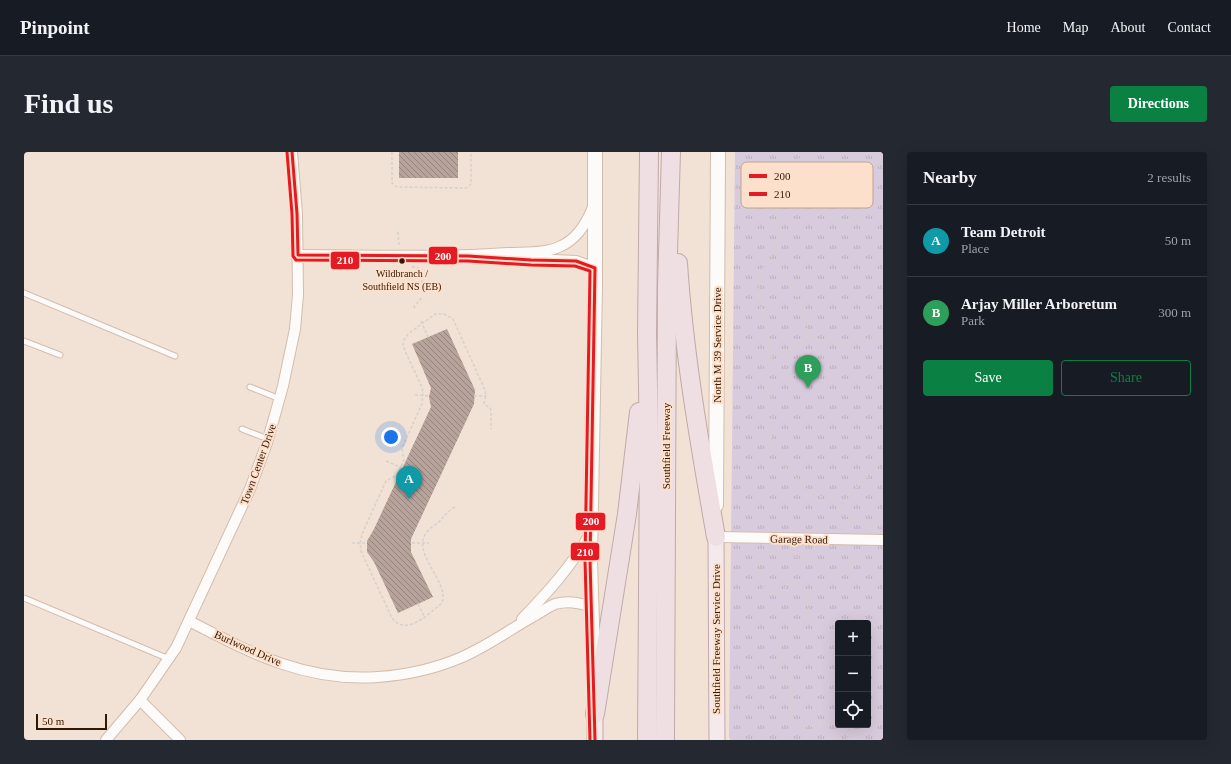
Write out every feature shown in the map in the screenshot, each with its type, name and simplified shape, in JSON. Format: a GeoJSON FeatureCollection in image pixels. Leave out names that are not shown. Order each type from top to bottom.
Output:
{"type":"FeatureCollection","features":[{"type":"Feature","properties":{"kind":"highway","name":"Southfield Freeway"},"geometry":{"type":"LineString","coordinates":[[647,740],[649,444],[647,333],[649,152]]}},
{"type":"Feature","properties":{"kind":"highway","name":"Southfield Freeway"},"geometry":{"type":"LineString","coordinates":[[665,740],[667,287],[671,152]]}},
{"type":"Feature","properties":{"kind":"highway"},"geometry":{"type":"LineString","coordinates":[[671,152],[684,336],[693,402],[716,537]]}},
{"type":"Feature","properties":{"kind":"highway"},"geometry":{"type":"LineString","coordinates":[[595,714],[632,484],[647,333]]}},
{"type":"Feature","properties":{"kind":"main road"},"geometry":{"type":"LineString","coordinates":[[595,152],[595,268],[590,533],[590,607],[595,740]]}},
{"type":"Feature","properties":{"kind":"main road","name":"North M 39 Service Drive"},"geometry":{"type":"LineString","coordinates":[[716,537],[718,152]]}},
{"type":"Feature","properties":{"kind":"main road","name":"Southfield Freeway Service Drive"},"geometry":{"type":"LineString","coordinates":[[716,537],[717,738]]}},
{"type":"Feature","properties":{"kind":"street","name":"Town Center Drive"},"geometry":{"type":"LineString","coordinates":[[106,740],[140,700],[176,648],[250,489],[268,439],[280,399],[294,329],[298,295],[297,214],[292,152]]}},
{"type":"Feature","properties":{"kind":"street"},"geometry":{"type":"LineString","coordinates":[[468,256],[548,251],[560,247],[570,240],[588,219],[595,201]]}},
{"type":"Feature","properties":{"kind":"street"},"geometry":{"type":"LineString","coordinates":[[298,255],[468,256],[576,261],[595,268]]}},
{"type":"Feature","properties":{"kind":"street","name":"Burlwood Drive"},"geometry":{"type":"LineString","coordinates":[[513,628],[563,574],[590,533]]}},
{"type":"Feature","properties":{"kind":"street","name":"Garage Road"},"geometry":{"type":"LineString","coordinates":[[716,537],[883,540]]}},
{"type":"Feature","properties":{"kind":"street","name":"Burlwood Drive"},"geometry":{"type":"LineString","coordinates":[[189,621],[256,654],[280,664],[317,673],[355,677],[399,675],[439,665],[480,649],[554,604],[580,603],[590,607]]}},
{"type":"Feature","properties":{"kind":"street"},"geometry":{"type":"LineString","coordinates":[[140,700],[180,740]]}},
{"type":"Feature","properties":{"kind":"lane"},"geometry":{"type":"LineString","coordinates":[[24,293],[176,356]]}},
{"type":"Feature","properties":{"kind":"lane"},"geometry":{"type":"LineString","coordinates":[[24,341],[60,355]]}},
{"type":"Feature","properties":{"kind":"lane"},"geometry":{"type":"LineString","coordinates":[[250,387],[280,399]]}},
{"type":"Feature","properties":{"kind":"lane"},"geometry":{"type":"LineString","coordinates":[[242,429],[268,439]]}},
{"type":"Feature","properties":{"kind":"lane"},"geometry":{"type":"LineString","coordinates":[[24,598],[169,659]]}},
{"type":"Feature","properties":{"kind":"path"},"geometry":{"type":"LineString","coordinates":[[392,152],[392,183],[397,187],[466,188],[471,184],[471,152]]}},
{"type":"Feature","properties":{"kind":"path"},"geometry":{"type":"LineString","coordinates":[[795,162],[800,157],[809,152]]}},
{"type":"Feature","properties":{"kind":"path"},"geometry":{"type":"LineString","coordinates":[[830,152],[841,157],[845,162]]}},
{"type":"Feature","properties":{"kind":"path"},"geometry":{"type":"LineString","coordinates":[[873,169],[883,158]]}},
{"type":"Feature","properties":{"kind":"path"},"geometry":{"type":"LineString","coordinates":[[873,194],[883,201]]}},
{"type":"Feature","properties":{"kind":"path"},"geometry":{"type":"LineString","coordinates":[[770,358],[769,341],[760,306],[760,280],[763,269],[774,250],[779,226],[778,217],[774,208]]}},
{"type":"Feature","properties":{"kind":"path"},"geometry":{"type":"LineString","coordinates":[[821,208],[836,220],[845,223],[855,221],[860,218],[861,208]]}},
{"type":"Feature","properties":{"kind":"path"},"geometry":{"type":"LineString","coordinates":[[398,232],[399,246]]}},
{"type":"Feature","properties":{"kind":"path"},"geometry":{"type":"LineString","coordinates":[[774,250],[801,303],[807,329],[814,339]]}},
{"type":"Feature","properties":{"kind":"path"},"geometry":{"type":"LineString","coordinates":[[408,266],[420,270],[423,275],[422,286]]}},
{"type":"Feature","properties":{"kind":"path"},"geometry":{"type":"LineString","coordinates":[[415,308],[414,307],[422,297]]}},
{"type":"Feature","properties":{"kind":"path"},"geometry":{"type":"LineString","coordinates":[[455,507],[447,512],[440,521],[427,532],[423,543],[426,556],[444,595],[442,602],[415,624],[407,626],[399,624],[393,620],[362,554],[360,543],[362,534],[386,481],[397,475],[401,468],[404,460],[402,448],[421,407],[423,396],[422,387],[403,344],[406,336],[422,322],[432,316],[444,314],[450,317],[482,384],[486,396],[484,404],[491,410],[491,429]]}},
{"type":"Feature","properties":{"kind":"path"},"geometry":{"type":"LineString","coordinates":[[422,322],[428,337]]}},
{"type":"Feature","properties":{"kind":"path"},"geometry":{"type":"LineString","coordinates":[[835,723],[807,727],[799,725],[793,718],[791,711],[793,695],[792,687],[781,671],[779,649],[799,628],[805,618],[809,598],[807,591],[803,586],[796,582],[790,584],[776,594],[768,592],[760,582],[757,563],[760,557],[764,554],[778,553],[794,555],[834,572],[846,572],[853,559],[854,528],[850,518],[840,508],[808,489],[776,455],[772,447],[770,430],[772,409],[770,399],[762,382],[761,374],[763,365],[770,358],[800,343],[814,339],[842,343],[883,335]]}},
{"type":"Feature","properties":{"kind":"path"},"geometry":{"type":"LineString","coordinates":[[415,395],[430,396]]}},
{"type":"Feature","properties":{"kind":"path"},"geometry":{"type":"LineString","coordinates":[[474,396],[486,396]]}},
{"type":"Feature","properties":{"kind":"path"},"geometry":{"type":"LineString","coordinates":[[840,508],[848,496],[883,460]]}},
{"type":"Feature","properties":{"kind":"path"},"geometry":{"type":"LineString","coordinates":[[386,461],[401,468]]}},
{"type":"Feature","properties":{"kind":"path"},"geometry":{"type":"LineString","coordinates":[[850,518],[883,527]]}},
{"type":"Feature","properties":{"kind":"path"},"geometry":{"type":"LineString","coordinates":[[352,543],[367,543]]}},
{"type":"Feature","properties":{"kind":"path"},"geometry":{"type":"LineString","coordinates":[[412,543],[429,543]]}},
{"type":"Feature","properties":{"kind":"path"},"geometry":{"type":"LineString","coordinates":[[418,604],[424,616]]}},
{"type":"Feature","properties":{"kind":"path"},"geometry":{"type":"LineString","coordinates":[[846,728],[848,733],[847,740]]}},
{"type":"Feature","properties":{"kind":"green space"},"geometry":{"type":"Polygon","coordinates":[[[735,152],[883,152],[883,740],[731,740],[729,738],[735,152]]]}},
{"type":"Feature","properties":{"kind":"building"},"geometry":{"type":"Polygon","coordinates":[[[399,152],[458,152],[458,178],[399,178],[399,152]]]}},
{"type":"Feature","properties":{"kind":"building"},"geometry":{"type":"Polygon","coordinates":[[[447,329],[475,390],[474,404],[411,539],[411,552],[433,597],[398,613],[374,562],[367,552],[367,541],[431,407],[429,397],[431,388],[412,344],[447,329]]]}},
{"type":"Feature","properties":{"kind":"transit line","name":"210"},"geometry":{"type":"LineString","coordinates":[[287,152],[292,214],[293,256],[296,260],[468,261],[575,266],[590,271],[585,560],[590,740]]}},
{"type":"Feature","properties":{"kind":"transit line","name":"200"},"geometry":{"type":"LineString","coordinates":[[292,152],[297,214],[298,255],[468,256],[576,261],[595,268],[590,560],[595,740]]}},
{"type":"Feature","properties":{"kind":"place","name":"Wildbranch / Southfield NS (EB)"},"geometry":{"type":"Point","coordinates":[402,261]}},
{"type":"Feature","properties":{"kind":"place","name":"Arjay Miller Arboretum"},"geometry":{"type":"Point","coordinates":[808,388]}},
{"type":"Feature","properties":{"kind":"place","name":"Team Detroit"},"geometry":{"type":"Point","coordinates":[409,499]}}]}
